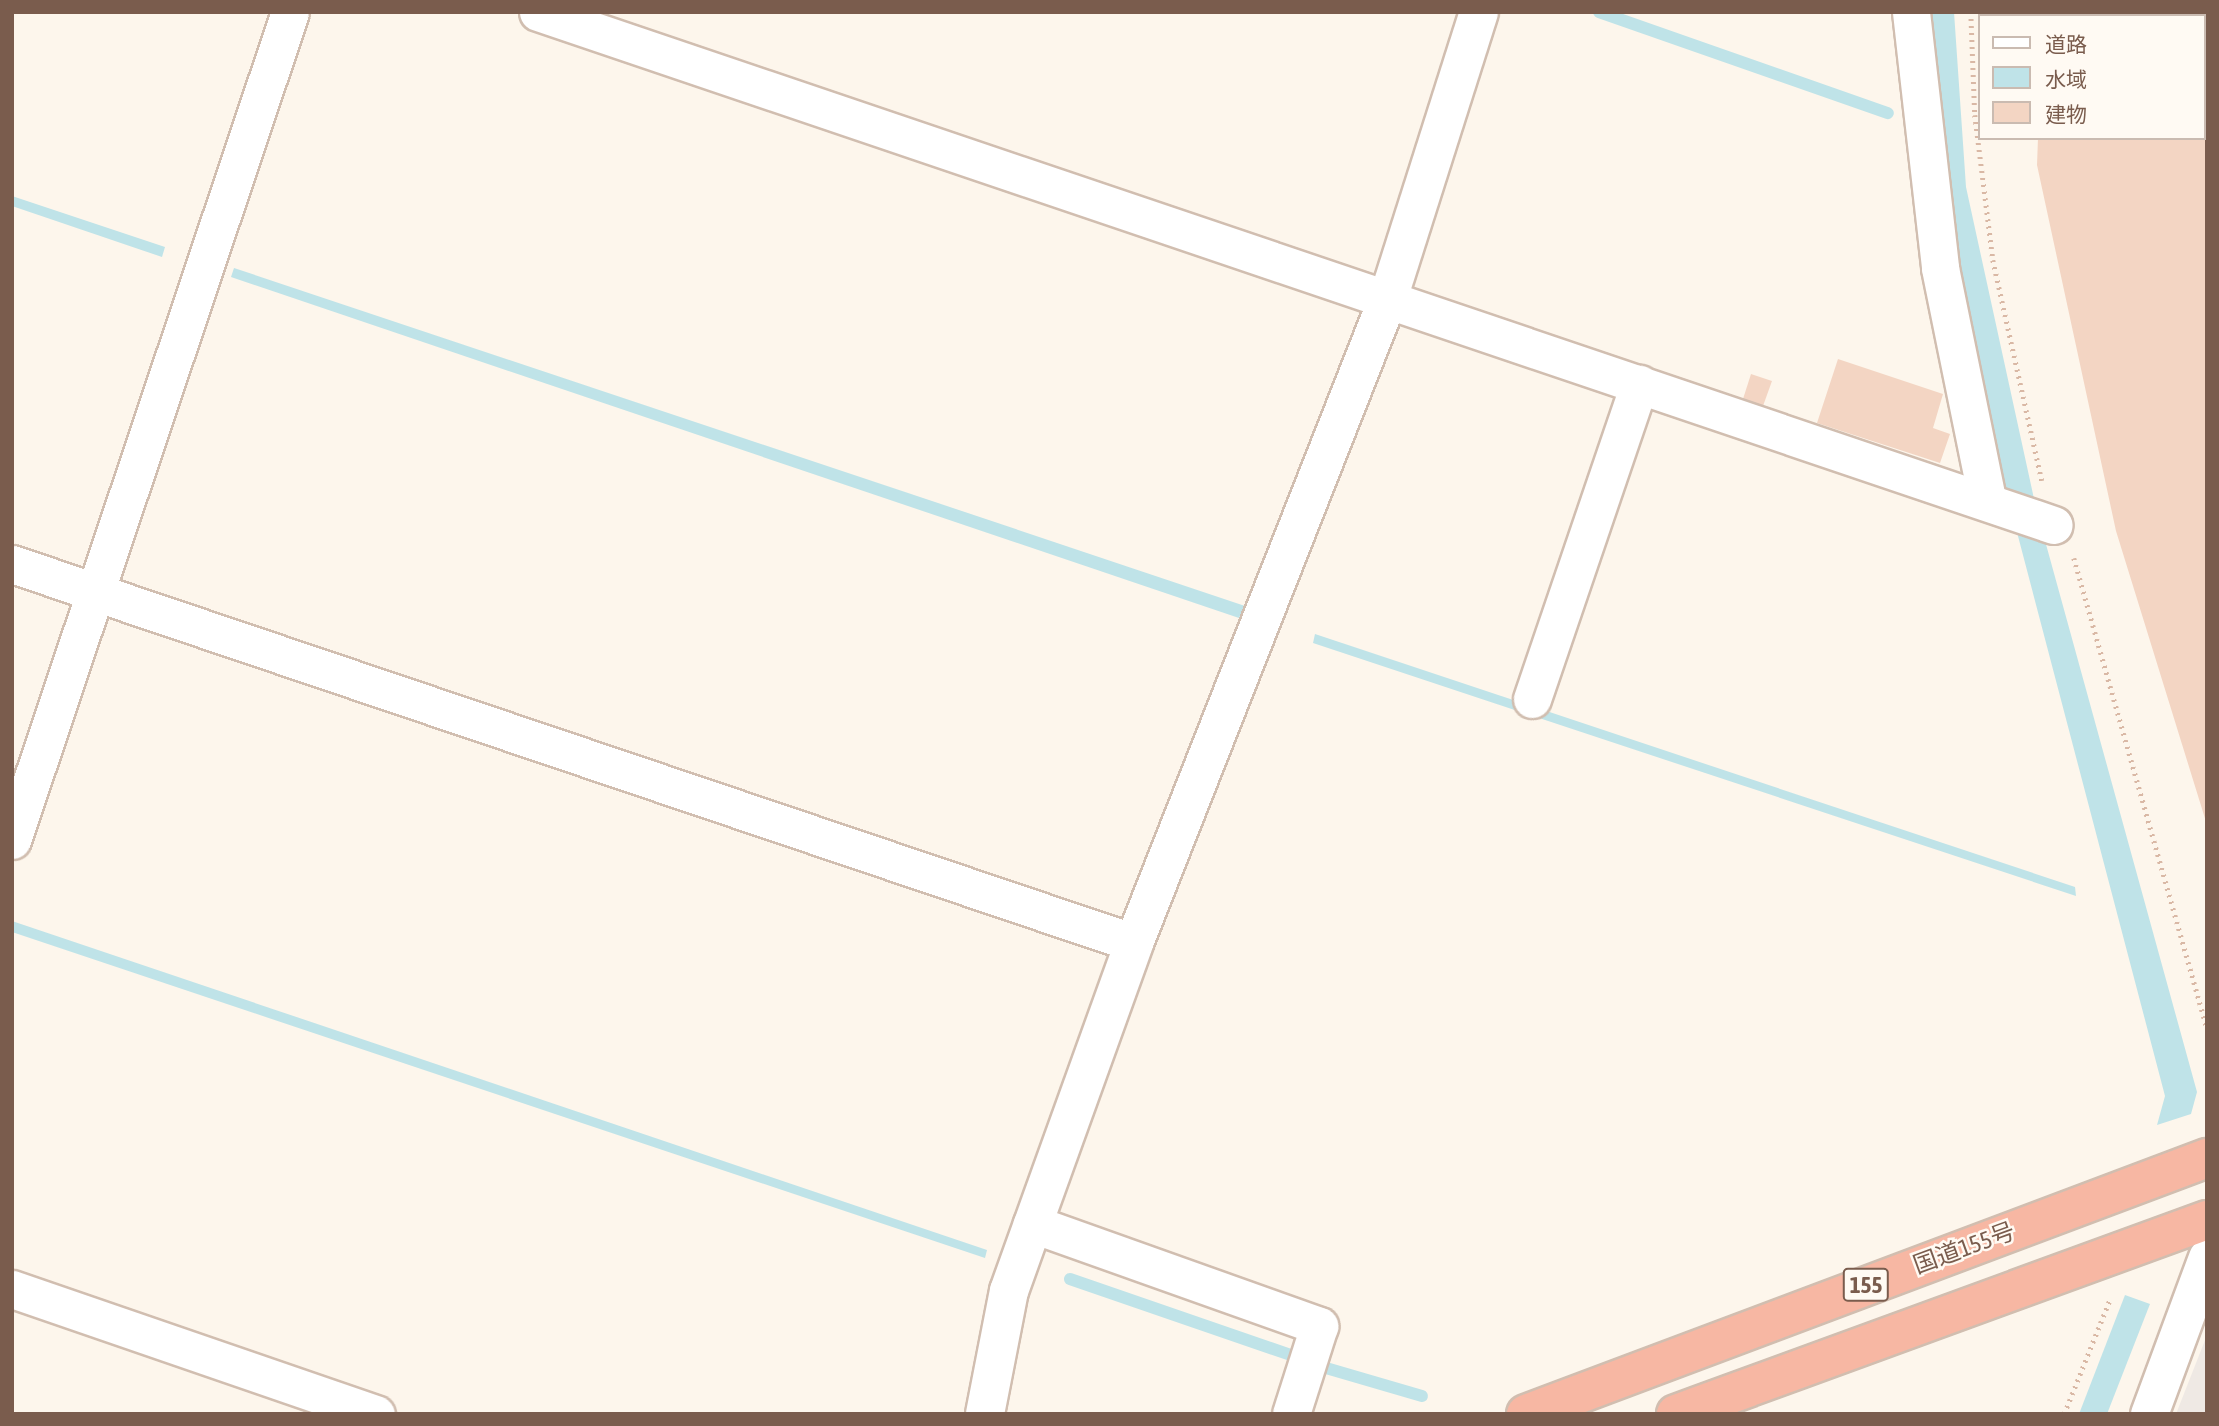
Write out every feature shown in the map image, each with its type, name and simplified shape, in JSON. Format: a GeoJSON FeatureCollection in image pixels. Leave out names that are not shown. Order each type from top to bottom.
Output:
{"type":"FeatureCollection","features":[{"type":"Feature","properties":{"kind":"highway","name":"国道155号"},"geometry":{"type":"LineString","coordinates":[[1526,1414],[2207,1158]]}},
{"type":"Feature","properties":{"kind":"highway","name":"155"},"geometry":{"type":"LineString","coordinates":[[1676,1414],[2207,1220]]}},
{"type":"Feature","properties":{"kind":"street"},"geometry":{"type":"LineString","coordinates":[[12,840],[290,12]]}},
{"type":"Feature","properties":{"kind":"street"},"geometry":{"type":"LineString","coordinates":[[538,12],[2049,523]]}},
{"type":"Feature","properties":{"kind":"street"},"geometry":{"type":"LineString","coordinates":[[985,1414],[1009,1291],[1134,943],[1388,299],[1479,12]]}},
{"type":"Feature","properties":{"kind":"street"},"geometry":{"type":"LineString","coordinates":[[1911,12],[1940,268],[1994,503]]}},
{"type":"Feature","properties":{"kind":"street"},"geometry":{"type":"LineString","coordinates":[[1532,699],[1639,384]]}},
{"type":"Feature","properties":{"kind":"street"},"geometry":{"type":"LineString","coordinates":[[12,564],[1134,943]]}},
{"type":"Feature","properties":{"kind":"street"},"geometry":{"type":"LineString","coordinates":[[1033,1224],[1319,1326],[1291,1414]]}},
{"type":"Feature","properties":{"kind":"street"},"geometry":{"type":"LineString","coordinates":[[2149,1414],[2207,1257]]}},
{"type":"Feature","properties":{"kind":"street"},"geometry":{"type":"LineString","coordinates":[[12,1289],[376,1414]]}},
{"type":"Feature","properties":{"kind":"path"},"geometry":{"type":"LineString","coordinates":[[2064,1414],[2122,1251]]}},
{"type":"Feature","properties":{"kind":"shaded area"},"geometry":{"type":"Polygon","coordinates":[[[2207,1335],[2207,1414],[2176,1414],[2207,1335]]]}},
{"type":"Feature","properties":{"kind":"water"},"geometry":{"type":"Polygon","coordinates":[[[1928,12],[1954,12],[1966,187],[2036,508],[2197,1092],[2191,1114],[2157,1125],[2165,1096],[2008,498],[1945,217],[1928,12]]]}},
{"type":"Feature","properties":{"kind":"water"},"geometry":{"type":"Polygon","coordinates":[[[12,196],[165,247],[162,257],[12,206],[12,196]]]}},
{"type":"Feature","properties":{"kind":"water"},"geometry":{"type":"Polygon","coordinates":[[[234,268],[1245,606],[1239,618],[231,277],[234,268]]]}},
{"type":"Feature","properties":{"kind":"water"},"geometry":{"type":"Polygon","coordinates":[[[1315,634],[2075,887],[2076,896],[1313,643],[1315,634]]]}},
{"type":"Feature","properties":{"kind":"water"},"geometry":{"type":"Polygon","coordinates":[[[12,921],[987,1250],[985,1258],[12,932],[12,921]]]}},
{"type":"Feature","properties":{"kind":"water"},"geometry":{"type":"Polygon","coordinates":[[[2125,1295],[2150,1304],[2107,1414],[2079,1414],[2125,1295]]]}},
{"type":"Feature","properties":{"kind":"building"},"geometry":{"type":"Polygon","coordinates":[[[2039,12],[2207,12],[2207,825],[2116,531],[2037,165],[2038,140],[2205,140],[2205,14],[2039,12]]]}},
{"type":"Feature","properties":{"kind":"building"},"geometry":{"type":"Polygon","coordinates":[[[1838,359],[1943,394],[1933,428],[1950,434],[1940,463],[1817,423],[1838,359]]]}},
{"type":"Feature","properties":{"kind":"building"},"geometry":{"type":"Polygon","coordinates":[[[1751,374],[1772,381],[1763,406],[1743,399],[1751,374]]]}},
{"type":"Feature","properties":{"kind":"waterway"},"geometry":{"type":"LineString","coordinates":[[1599,12],[1888,113]]}},
{"type":"Feature","properties":{"kind":"waterway"},"geometry":{"type":"LineString","coordinates":[[1070,1279],[1294,1356]]}},
{"type":"Feature","properties":{"kind":"waterway"},"geometry":{"type":"LineString","coordinates":[[1326,1368],[1422,1396]]}}]}
